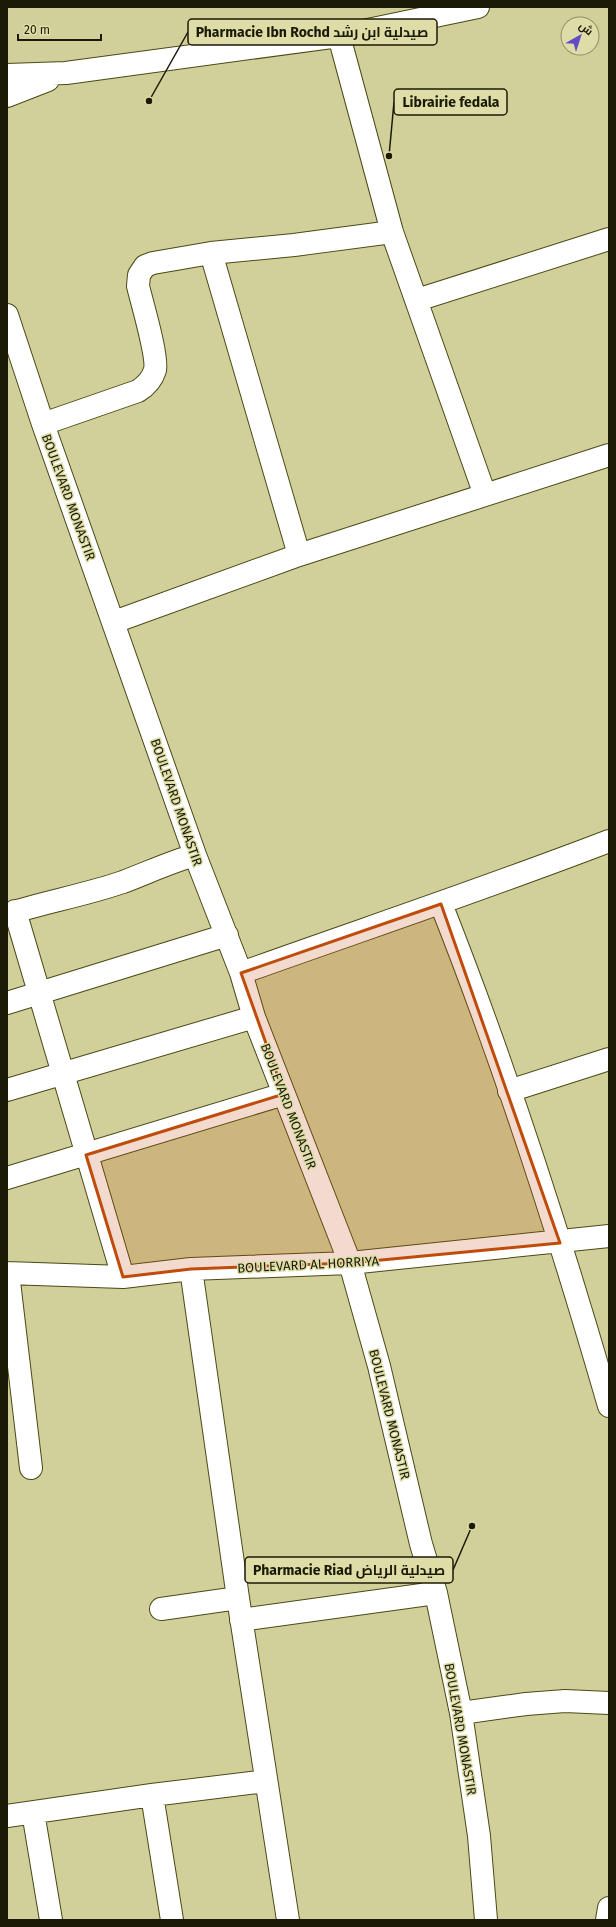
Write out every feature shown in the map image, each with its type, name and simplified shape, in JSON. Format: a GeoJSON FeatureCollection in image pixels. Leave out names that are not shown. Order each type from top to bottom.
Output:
{"type":"FeatureCollection","features":[{"type":"Feature","properties":{"kind":"street"},"geometry":{"type":"LineString","coordinates":[[7,75],[66,73],[339,36],[478,7]]}},
{"type":"Feature","properties":{"kind":"street"},"geometry":{"type":"LineString","coordinates":[[339,36],[392,232],[485,495]]}},
{"type":"Feature","properties":{"kind":"street"},"geometry":{"type":"LineString","coordinates":[[7,96],[66,73]]}},
{"type":"Feature","properties":{"kind":"street"},"geometry":{"type":"LineString","coordinates":[[43,424],[138,391],[147,385],[152,378],[155,361],[138,286],[139,275],[145,266],[153,263],[211,253],[294,245],[392,232]]}},
{"type":"Feature","properties":{"kind":"street"},"geometry":{"type":"LineString","coordinates":[[417,300],[609,239]]}},
{"type":"Feature","properties":{"kind":"street"},"geometry":{"type":"LineString","coordinates":[[211,253],[299,554]]}},
{"type":"Feature","properties":{"kind":"street","name":"BOULEVARD MONASTIR"},"geometry":{"type":"LineString","coordinates":[[7,315],[43,424],[195,855],[241,973],[254,1017],[350,1263],[379,1366],[421,1544],[436,1594],[461,1713],[479,1836],[486,1920]]}},
{"type":"Feature","properties":{"kind":"street"},"geometry":{"type":"LineString","coordinates":[[114,622],[299,554],[609,455]]}},
{"type":"Feature","properties":{"kind":"street"},"geometry":{"type":"LineString","coordinates":[[241,973],[364,929],[441,904],[609,841]]}},
{"type":"Feature","properties":{"kind":"street"},"geometry":{"type":"LineString","coordinates":[[123,1277],[62,1075],[39,993],[11,912],[72,897],[124,881],[174,860],[195,855]]}},
{"type":"Feature","properties":{"kind":"street"},"geometry":{"type":"LineString","coordinates":[[441,904],[509,1091],[560,1243],[609,1406]]}},
{"type":"Feature","properties":{"kind":"street"},"geometry":{"type":"LineString","coordinates":[[7,1003],[227,935]]}},
{"type":"Feature","properties":{"kind":"street"},"geometry":{"type":"LineString","coordinates":[[7,1090],[62,1075],[254,1017]]}},
{"type":"Feature","properties":{"kind":"street"},"geometry":{"type":"LineString","coordinates":[[509,1091],[609,1058]]}},
{"type":"Feature","properties":{"kind":"street"},"geometry":{"type":"LineString","coordinates":[[7,1178],[284,1094]]}},
{"type":"Feature","properties":{"kind":"street","name":"BOULEVARD AL HORRIYA"},"geometry":{"type":"LineString","coordinates":[[7,1273],[123,1277],[191,1269],[350,1263],[560,1243],[609,1236]]}},
{"type":"Feature","properties":{"kind":"street"},"geometry":{"type":"LineString","coordinates":[[191,1269],[238,1598],[288,1920]]}},
{"type":"Feature","properties":{"kind":"street"},"geometry":{"type":"LineString","coordinates":[[7,1273],[32,1468]]}},
{"type":"Feature","properties":{"kind":"street"},"geometry":{"type":"LineString","coordinates":[[242,1620],[436,1594]]}},
{"type":"Feature","properties":{"kind":"street"},"geometry":{"type":"LineString","coordinates":[[161,1609],[238,1598]]}},
{"type":"Feature","properties":{"kind":"street"},"geometry":{"type":"LineString","coordinates":[[461,1713],[526,1704],[565,1701],[609,1703]]}},
{"type":"Feature","properties":{"kind":"street"},"geometry":{"type":"LineString","coordinates":[[7,1816],[152,1795],[266,1781]]}},
{"type":"Feature","properties":{"kind":"street"},"geometry":{"type":"LineString","coordinates":[[152,1795],[172,1920]]}},
{"type":"Feature","properties":{"kind":"street"},"geometry":{"type":"LineString","coordinates":[[33,1812],[51,1920]]}},
{"type":"Feature","properties":{"kind":"street"},"geometry":{"type":"LineString","coordinates":[[607,1920],[609,1908]]}},
{"type":"Feature","properties":{"kind":"highlighted area"},"geometry":{"type":"Polygon","coordinates":[[[441,904],[560,1243],[350,1263],[191,1269],[123,1277],[86,1155],[284,1094],[241,973],[441,904]]]}},
{"type":"Feature","properties":{"kind":"place","name":"Pharmacie Ibn Rochd صيدلية ابن رشد"},"geometry":{"type":"Point","coordinates":[149,101]}},
{"type":"Feature","properties":{"kind":"place","name":"Librairie fedala"},"geometry":{"type":"Point","coordinates":[389,156]}},
{"type":"Feature","properties":{"kind":"place","name":"Pharmacie Riad صيدلية الرياض"},"geometry":{"type":"Point","coordinates":[472,1526]}}]}
